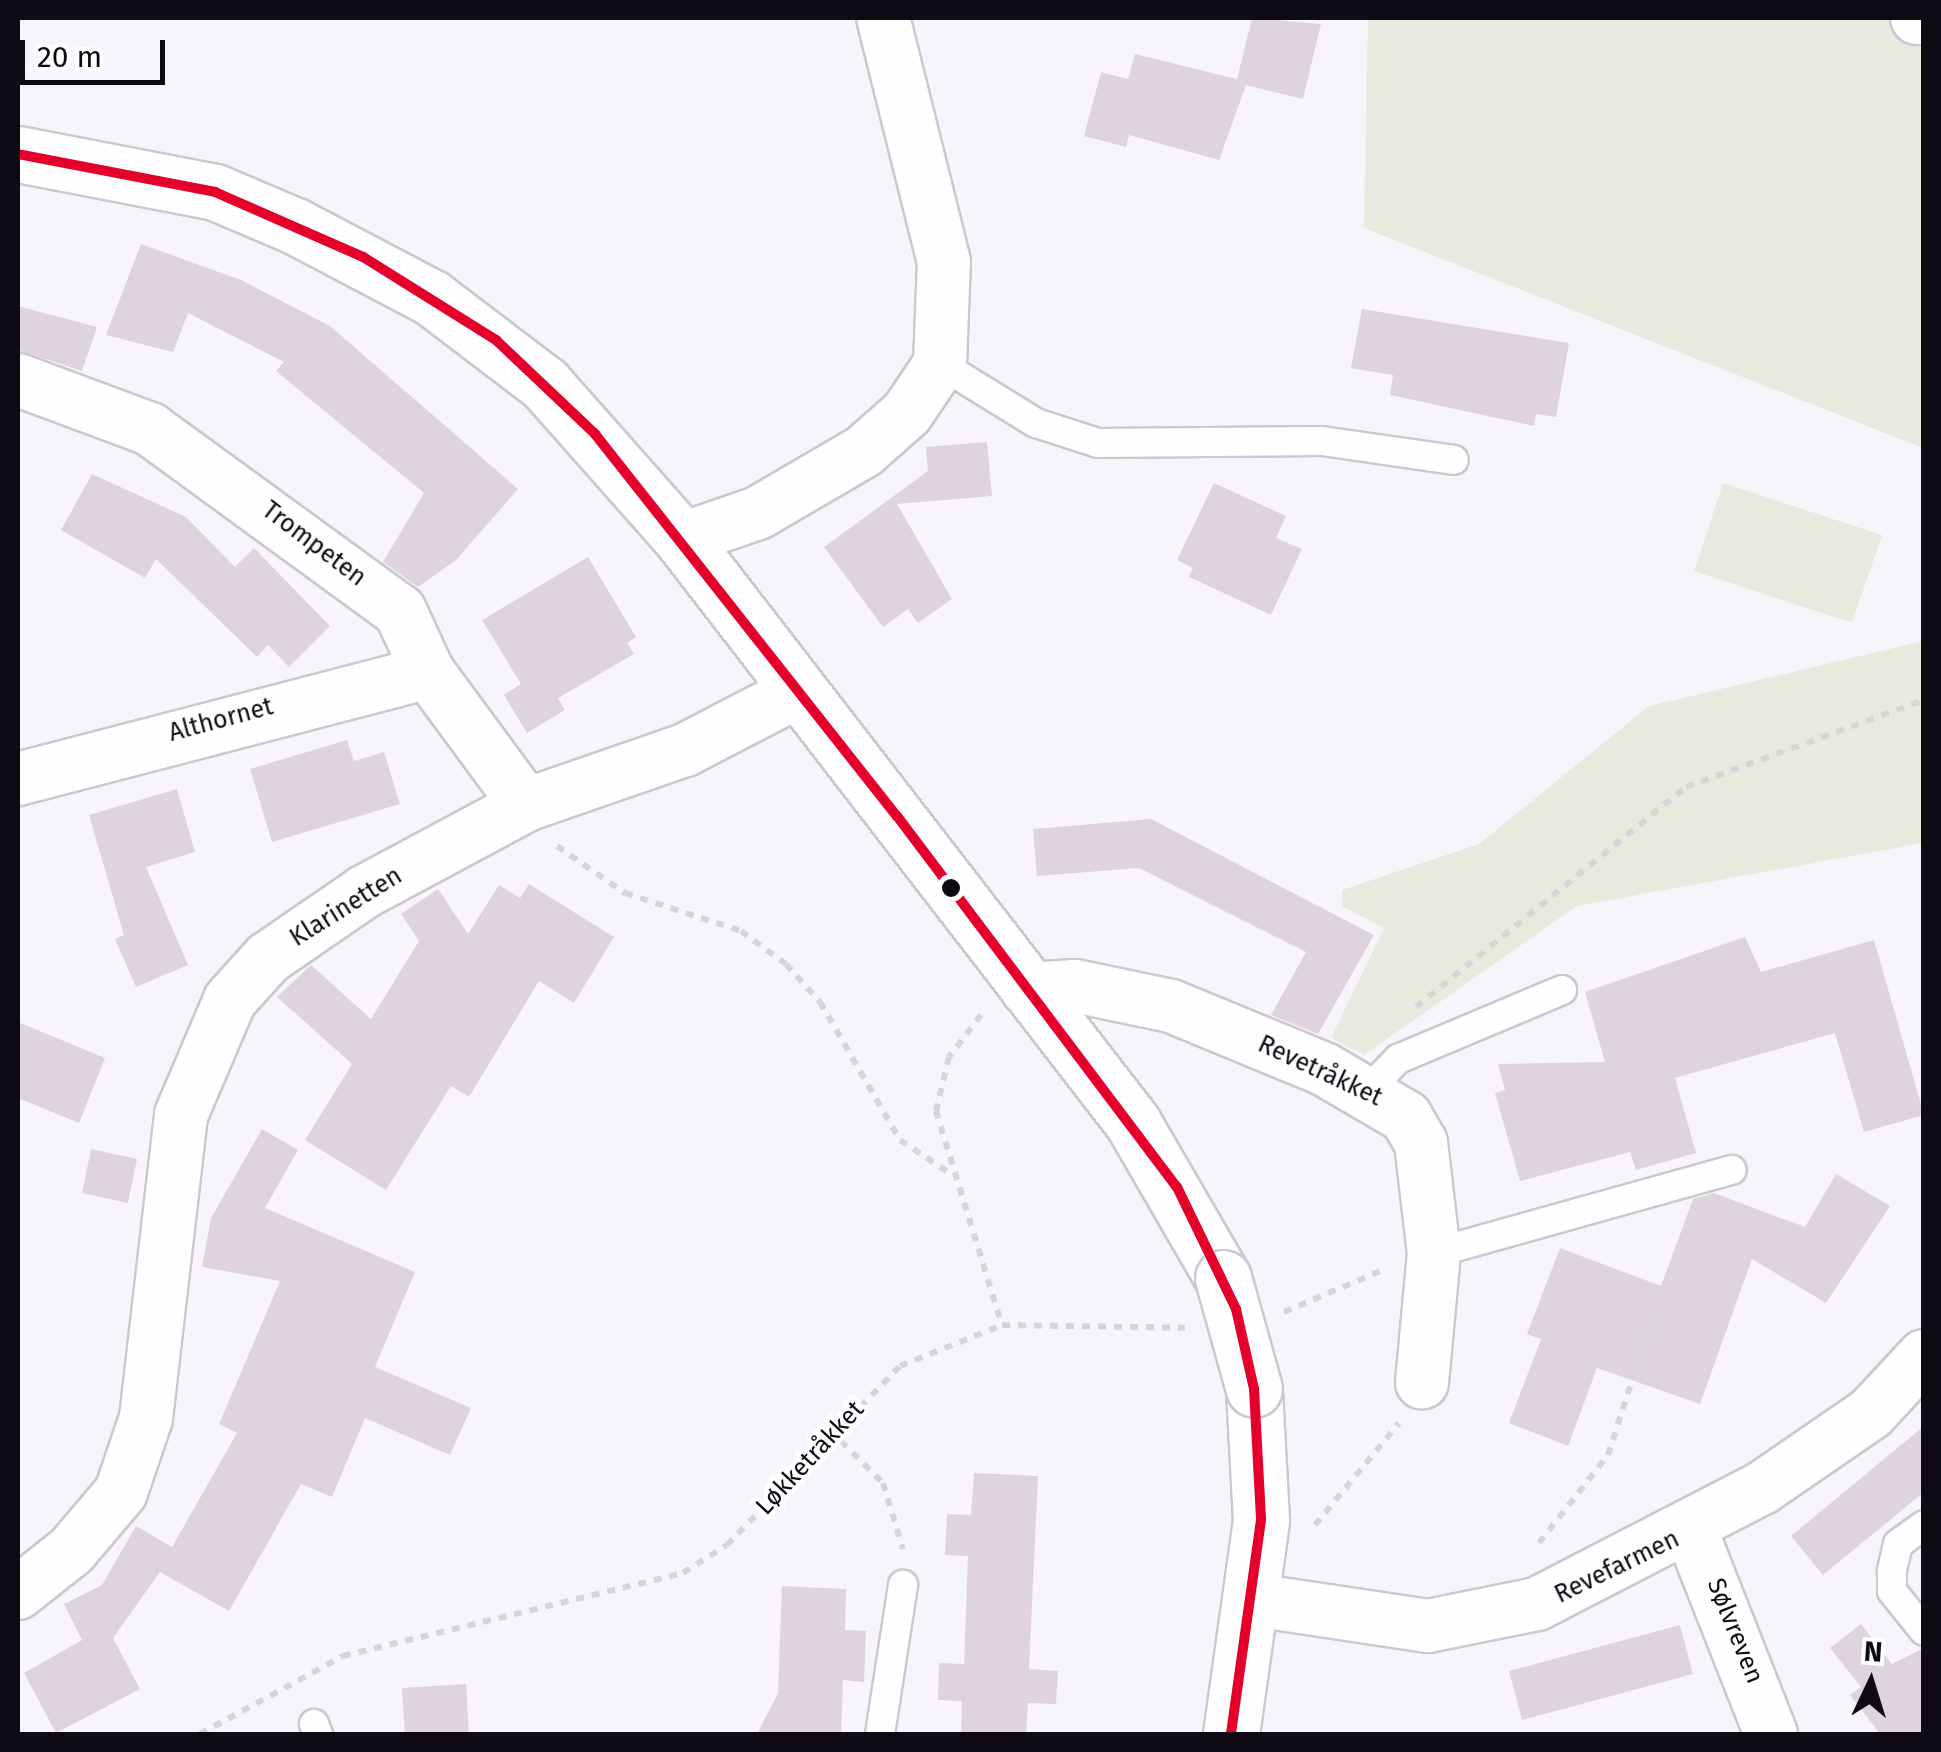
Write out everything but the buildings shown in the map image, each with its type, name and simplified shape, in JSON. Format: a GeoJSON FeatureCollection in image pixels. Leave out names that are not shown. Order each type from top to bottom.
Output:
{"type":"FeatureCollection","features":[{"type":"Feature","properties":{"kind":"street"},"geometry":{"type":"LineString","coordinates":[[682,539],[758,513],[864,451],[907,412],[940,364],[944,262],[883,18]]}},
{"type":"Feature","properties":{"kind":"street"},"geometry":{"type":"LineString","coordinates":[[18,154],[215,192],[376,266],[533,373],[682,539],[799,691],[1004,1002],[1177,1187],[1223,1278],[1254,1389],[1261,1520],[1254,1600],[1231,1734]]}},
{"type":"Feature","properties":{"kind":"street","name":"Trompeten"},"geometry":{"type":"LineString","coordinates":[[18,380],[95,404],[211,467],[400,611],[428,672],[526,806]]}},
{"type":"Feature","properties":{"kind":"street","name":"Althornet"},"geometry":{"type":"LineString","coordinates":[[18,779],[428,672]]}},
{"type":"Feature","properties":{"kind":"street","name":"Klarinetten"},"geometry":{"type":"LineString","coordinates":[[18,1593],[72,1550],[122,1492],[146,1418],[181,1114],[230,1000],[312,923],[526,806],[685,750],[799,691]]}},
{"type":"Feature","properties":{"kind":"street","name":"Revetråkket"},"geometry":{"type":"LineString","coordinates":[[1004,1002],[1075,986],[1171,1006],[1383,1075],[1421,1143],[1434,1254],[1422,1382]]}},
{"type":"Feature","properties":{"kind":"street","name":"Revefarmen"},"geometry":{"type":"LineString","coordinates":[[1254,1600],[1428,1626],[1537,1604],[1691,1531],[1827,1446],[1916,1380]]}},
{"type":"Feature","properties":{"kind":"street","name":"Sølvreven"},"geometry":{"type":"LineString","coordinates":[[1691,1531],[1759,1734]]}},
{"type":"Feature","properties":{"kind":"lane"},"geometry":{"type":"LineString","coordinates":[[940,364],[1036,423],[1098,443],[1322,441],[1454,460]]}},
{"type":"Feature","properties":{"kind":"lane"},"geometry":{"type":"LineString","coordinates":[[1383,1075],[1562,990]]}},
{"type":"Feature","properties":{"kind":"lane"},"geometry":{"type":"LineString","coordinates":[[1434,1254],[1732,1170]]}},
{"type":"Feature","properties":{"kind":"lane"},"geometry":{"type":"LineString","coordinates":[[1924,1524],[1898,1544],[1892,1571],[1892,1591],[1924,1631]]}},
{"type":"Feature","properties":{"kind":"lane"},"geometry":{"type":"LineString","coordinates":[[880,1734],[903,1585]]}},
{"type":"Feature","properties":{"kind":"path"},"geometry":{"type":"LineString","coordinates":[[1383,1075],[1403,1028],[1426,996],[1686,786],[1924,700]]}},
{"type":"Feature","properties":{"kind":"path"},"geometry":{"type":"LineString","coordinates":[[526,806],[552,842],[625,893],[741,931],[786,964],[820,1002],[900,1140],[951,1174]]}},
{"type":"Feature","properties":{"kind":"path"},"geometry":{"type":"LineString","coordinates":[[1002,1325],[987,1255],[951,1174],[940,1087],[949,1057],[1004,1002]]}},
{"type":"Feature","properties":{"kind":"path"},"geometry":{"type":"LineString","coordinates":[[1276,1317],[1434,1254]]}},
{"type":"Feature","properties":{"kind":"path"},"geometry":{"type":"LineString","coordinates":[[1537,1604],[1528,1561],[1608,1455],[1654,1312]]}},
{"type":"Feature","properties":{"kind":"path","name":"Løkketråkket"},"geometry":{"type":"LineString","coordinates":[[200,1734],[343,1656],[683,1573],[727,1544],[830,1430],[900,1366],[1002,1325],[1197,1329]]}},
{"type":"Feature","properties":{"kind":"path"},"geometry":{"type":"LineString","coordinates":[[1313,1528],[1422,1382]]}},
{"type":"Feature","properties":{"kind":"path"},"geometry":{"type":"LineString","coordinates":[[830,1430],[868,1459],[894,1507],[903,1585]]}},
{"type":"Feature","properties":{"kind":"shaded area"},"geometry":{"type":"Polygon","coordinates":[[[1368,18],[1923,18],[1923,448],[1364,228],[1368,18]]]}},
{"type":"Feature","properties":{"kind":"shaded area"},"geometry":{"type":"Polygon","coordinates":[[[1723,483],[1882,535],[1852,623],[1694,571],[1723,483]]]}},
{"type":"Feature","properties":{"kind":"shaded area"},"geometry":{"type":"Polygon","coordinates":[[[1923,641],[1923,843],[1577,906],[1364,1055],[1331,1038],[1384,928],[1342,906],[1342,890],[1479,844],[1649,706],[1923,641]]]}},
{"type":"Feature","properties":{"kind":"transit line"},"geometry":{"type":"LineString","coordinates":[[18,154],[215,192],[363,257],[496,340],[595,434],[897,816],[1177,1187],[1236,1309],[1254,1389],[1261,1520],[1231,1734]]}}]}
